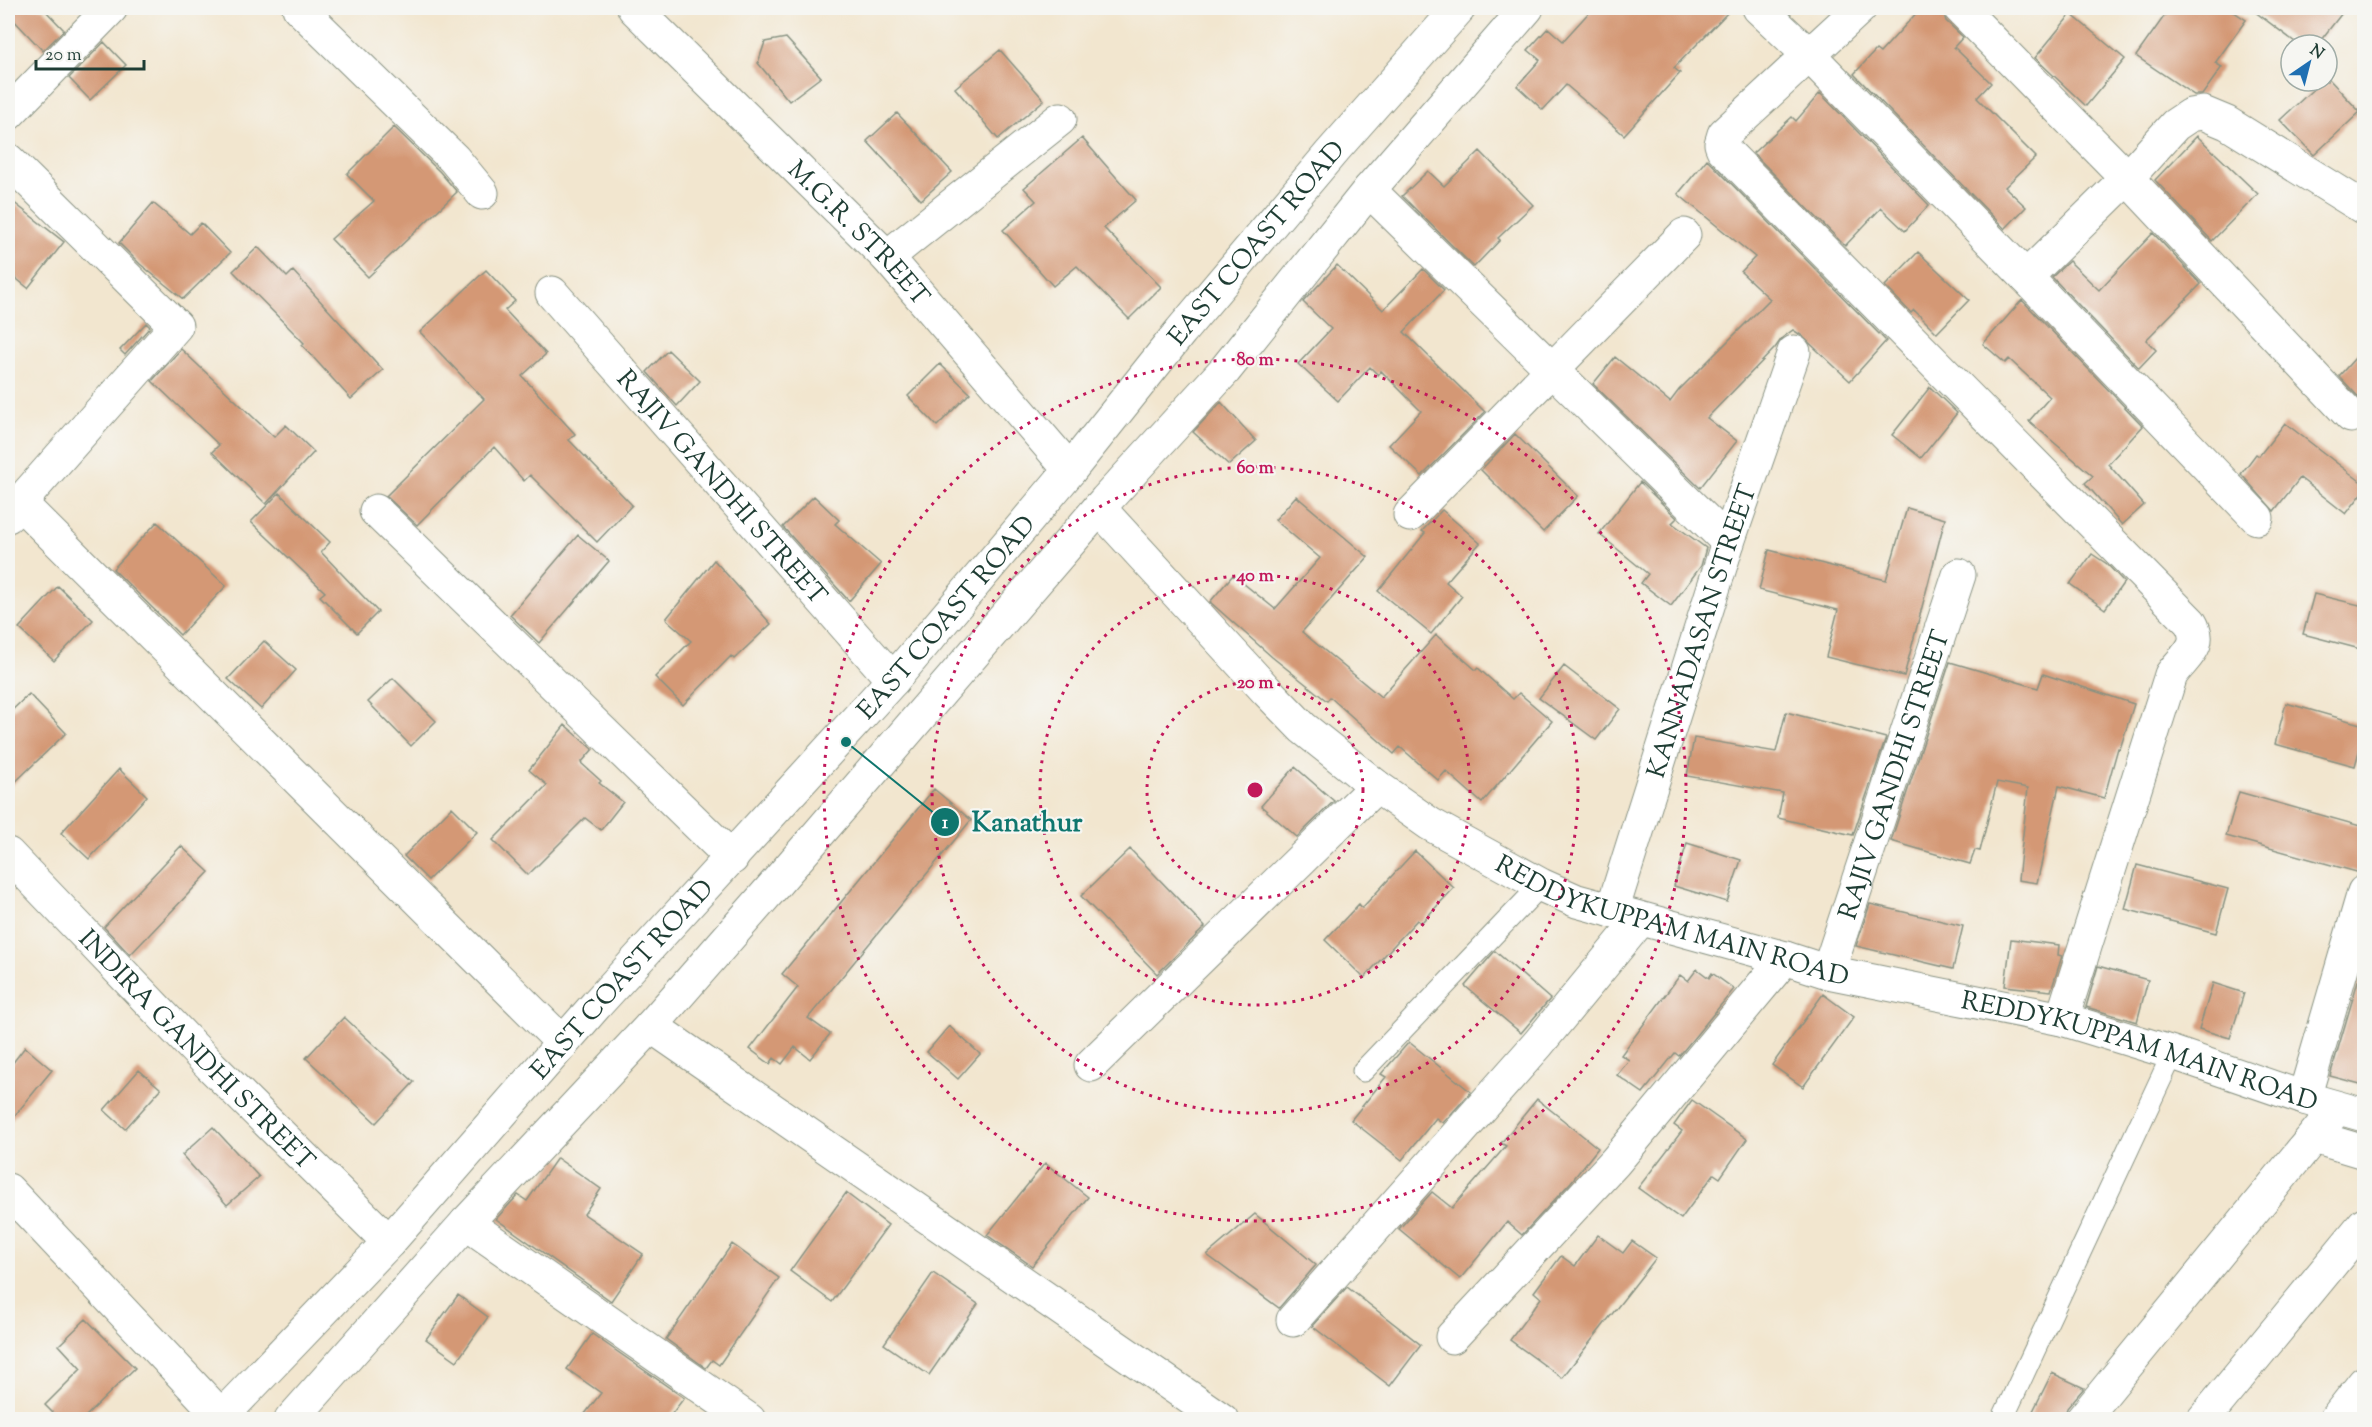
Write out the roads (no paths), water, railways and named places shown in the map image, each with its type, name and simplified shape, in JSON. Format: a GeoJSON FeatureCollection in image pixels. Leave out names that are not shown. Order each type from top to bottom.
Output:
{"type":"FeatureCollection","features":[{"type":"Feature","properties":{"kind":"street"},"geometry":{"type":"LineString","coordinates":[[8,114],[111,8]]}},
{"type":"Feature","properties":{"kind":"street"},"geometry":{"type":"LineString","coordinates":[[300,8],[454,159],[482,193]]}},
{"type":"Feature","properties":{"kind":"street","name":"M.G.R. STREET"},"geometry":{"type":"LineString","coordinates":[[634,8],[887,257],[1070,470],[1099,508]]}},
{"type":"Feature","properties":{"kind":"street","name":"EAST COAST ROAD"},"geometry":{"type":"LineString","coordinates":[[220,1418],[389,1242],[563,1043],[893,680],[1070,470],[1181,332],[1316,171],[1460,8]]}},
{"type":"Feature","properties":{"kind":"street","name":"EAST COAST ROAD"},"geometry":{"type":"LineString","coordinates":[[291,1419],[466,1223],[651,1026],[1099,508],[1225,370],[1369,190],[1527,8]]}},
{"type":"Feature","properties":{"kind":"street"},"geometry":{"type":"LineString","coordinates":[[1759,8],[1809,55],[2026,277],[2257,518]]}},
{"type":"Feature","properties":{"kind":"street"},"geometry":{"type":"LineString","coordinates":[[1860,8],[1724,134],[1721,144],[1723,149],[2190,622],[2196,632],[2196,642],[2171,675],[2062,1019]]}},
{"type":"Feature","properties":{"kind":"street"},"geometry":{"type":"LineString","coordinates":[[1960,8],[2127,178],[2351,416]]}},
{"type":"Feature","properties":{"kind":"street"},"geometry":{"type":"LineString","coordinates":[[2026,277],[2127,178],[2175,125],[2190,115],[2203,113],[2227,123],[2364,208]]}},
{"type":"Feature","properties":{"kind":"street"},"geometry":{"type":"LineString","coordinates":[[887,257],[1060,118]]}},
{"type":"Feature","properties":{"kind":"street"},"geometry":{"type":"LineString","coordinates":[[8,160],[176,326],[13,509],[563,1043]]}},
{"type":"Feature","properties":{"kind":"street"},"geometry":{"type":"LineString","coordinates":[[1369,190],[1728,542]]}},
{"type":"Feature","properties":{"kind":"street"},"geometry":{"type":"LineString","coordinates":[[1410,515],[1684,235]]}},
{"type":"Feature","properties":{"kind":"street","name":"RAJIV GANDHI STREET"},"geometry":{"type":"LineString","coordinates":[[552,293],[893,680]]}},
{"type":"Feature","properties":{"kind":"street","name":"KANNADASAN STREET"},"geometry":{"type":"LineString","coordinates":[[1626,915],[1728,542],[1794,352]]}},
{"type":"Feature","properties":{"kind":"street","name":"REDDYKUPPAM MAIN ROAD"},"geometry":{"type":"LineString","coordinates":[[1099,508],[1303,728],[1376,786],[1430,824],[1541,885],[1577,901],[1828,972],[2062,1019],[2351,1112]]}},
{"type":"Feature","properties":{"kind":"street"},"geometry":{"type":"LineString","coordinates":[[376,511],[732,858]]}},
{"type":"Feature","properties":{"kind":"street","name":"RAJIV GANDHI STREET"},"geometry":{"type":"LineString","coordinates":[[1828,972],[1959,575]]}},
{"type":"Feature","properties":{"kind":"street"},"geometry":{"type":"LineString","coordinates":[[1091,1065],[1376,786]]}},
{"type":"Feature","properties":{"kind":"street","name":"INDIRA GANDHI STREET"},"geometry":{"type":"LineString","coordinates":[[8,854],[212,1066],[389,1242]]}},
{"type":"Feature","properties":{"kind":"street"},"geometry":{"type":"LineString","coordinates":[[2304,1098],[2364,892]]}},
{"type":"Feature","properties":{"kind":"street"},"geometry":{"type":"LineString","coordinates":[[1293,1320],[1565,1012],[1626,915]]}},
{"type":"Feature","properties":{"kind":"street"},"geometry":{"type":"LineString","coordinates":[[1452,1337],[1615,1162],[1785,958]]}},
{"type":"Feature","properties":{"kind":"street"},"geometry":{"type":"LineString","coordinates":[[651,1026],[1222,1419]]}},
{"type":"Feature","properties":{"kind":"street"},"geometry":{"type":"LineString","coordinates":[[2082,1419],[2314,1137],[2351,1112]]}},
{"type":"Feature","properties":{"kind":"street"},"geometry":{"type":"LineString","coordinates":[[2314,1137],[2364,1152]]}},
{"type":"Feature","properties":{"kind":"street"},"geometry":{"type":"LineString","coordinates":[[8,1190],[220,1418]]}},
{"type":"Feature","properties":{"kind":"street"},"geometry":{"type":"LineString","coordinates":[[466,1223],[749,1419]]}},
{"type":"Feature","properties":{"kind":"street"},"geometry":{"type":"LineString","coordinates":[[2203,1419],[2364,1224]]}},
{"type":"Feature","properties":{"kind":"street"},"geometry":{"type":"LineString","coordinates":[[2335,1419],[2364,1383]]}},
{"type":"Feature","properties":{"kind":"lane"},"geometry":{"type":"LineString","coordinates":[[1363,1071],[1541,885]]}},
{"type":"Feature","properties":{"kind":"lane"},"geometry":{"type":"LineString","coordinates":[[2002,1419],[2173,1053]]}},
{"type":"Feature","properties":{"kind":"place","name":"Kanathur"},"geometry":{"type":"Point","coordinates":[846,742]}}]}
